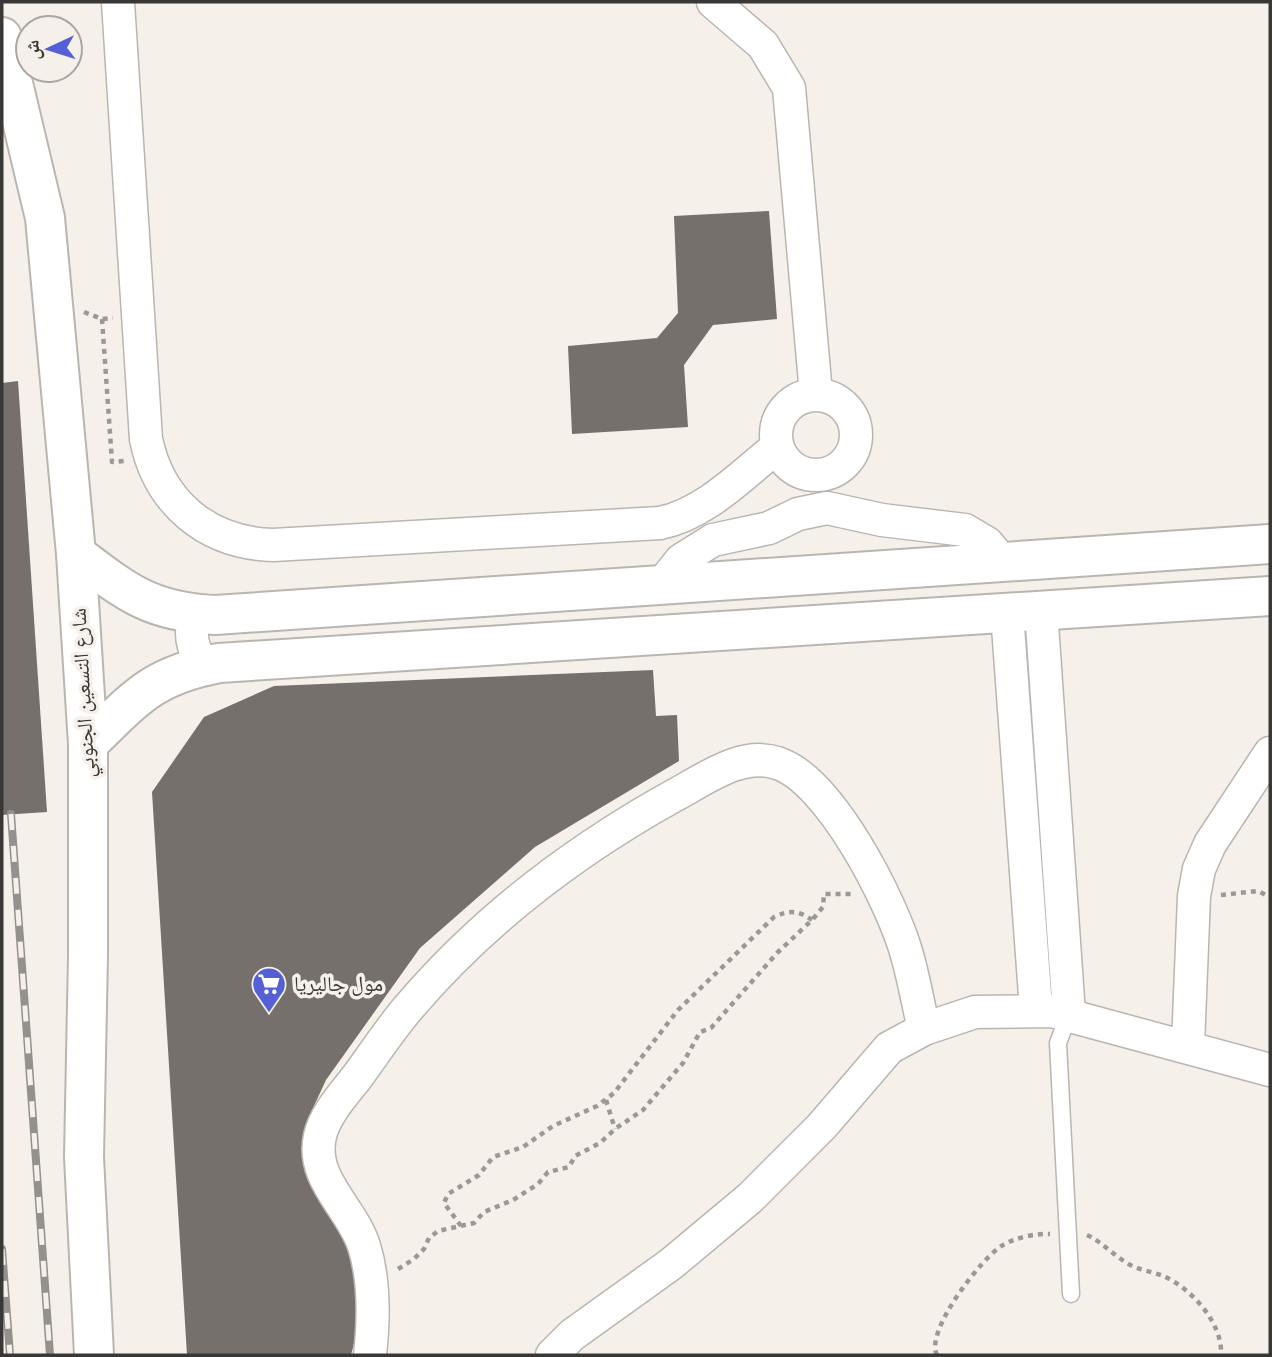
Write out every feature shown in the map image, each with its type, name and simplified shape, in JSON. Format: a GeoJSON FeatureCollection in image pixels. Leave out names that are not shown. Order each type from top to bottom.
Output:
{"type":"FeatureCollection","features":[{"type":"Feature","properties":{"kind":"street"},"geometry":{"type":"LineString","coordinates":[[118,2],[146,439],[150,458],[163,486],[183,511],[198,523],[234,540],[273,545],[660,523],[675,520],[703,505],[778,447]]}},
{"type":"Feature","properties":{"kind":"street"},"geometry":{"type":"LineString","coordinates":[[713,2],[763,46],[789,89],[816,394]]}},
{"type":"Feature","properties":{"kind":"street","name":"شارع التسعين الجنوبي"},"geometry":{"type":"LineString","coordinates":[[2,37],[45,218],[76,554],[88,744],[84,1157],[94,1355]]}},
{"type":"Feature","properties":{"kind":"street"},"geometry":{"type":"LineString","coordinates":[[816,394],[839,401],[854,420],[856,444],[852,455],[839,469],[819,476],[799,472],[786,461],[778,447],[776,435],[784,411],[804,396],[816,394]]}},
{"type":"Feature","properties":{"kind":"street"},"geometry":{"type":"LineString","coordinates":[[839,469],[841,509]]}},
{"type":"Feature","properties":{"kind":"street"},"geometry":{"type":"LineString","coordinates":[[799,472],[802,513]]}},
{"type":"Feature","properties":{"kind":"street"},"geometry":{"type":"LineString","coordinates":[[662,584],[681,561],[713,540],[769,528],[802,513],[827,508],[882,520],[965,530],[987,542],[1003,562]]}},
{"type":"Feature","properties":{"kind":"street"},"geometry":{"type":"LineString","coordinates":[[76,554],[145,603],[179,613],[196,614],[1270,544]]}},
{"type":"Feature","properties":{"kind":"street"},"geometry":{"type":"LineString","coordinates":[[88,744],[151,685],[183,669],[204,666],[1270,596]]}},
{"type":"Feature","properties":{"kind":"street"},"geometry":{"type":"LineString","coordinates":[[1024,611],[1037,1009]]}},
{"type":"Feature","properties":{"kind":"street"},"geometry":{"type":"LineString","coordinates":[[1024,611],[1064,1028]]}},
{"type":"Feature","properties":{"kind":"street"},"geometry":{"type":"LineString","coordinates":[[196,614],[191,632],[192,644],[204,666]]}},
{"type":"Feature","properties":{"kind":"street"},"geometry":{"type":"LineString","coordinates":[[1188,1045],[1195,895],[1199,869],[1210,844],[1270,753]]}},
{"type":"Feature","properties":{"kind":"street"},"geometry":{"type":"LineString","coordinates":[[370,1355],[373,1285],[364,1244],[348,1213],[328,1185],[320,1163],[320,1136],[330,1114],[408,1007],[501,913],[606,833],[721,769],[746,761],[776,762],[803,775],[825,797],[876,882],[907,953],[924,1029]]}},
{"type":"Feature","properties":{"kind":"street"},"geometry":{"type":"LineString","coordinates":[[552,1355],[572,1335],[671,1264],[750,1198],[822,1126],[889,1048],[924,1029],[975,1012],[1037,1009],[1064,1028],[1188,1045],[1270,1070]]}},
{"type":"Feature","properties":{"kind":"lane"},"geometry":{"type":"LineString","coordinates":[[1064,1028],[1071,1294]]}},
{"type":"Feature","properties":{"kind":"path"},"geometry":{"type":"LineString","coordinates":[[102,318],[112,462]]}},
{"type":"Feature","properties":{"kind":"path"},"geometry":{"type":"LineString","coordinates":[[373,1285],[414,1259],[424,1249],[429,1238],[438,1231],[474,1223],[484,1212],[513,1200],[538,1184],[548,1172],[569,1167],[575,1156],[600,1143],[643,1110],[683,1063],[700,1032],[711,1028],[823,907],[824,894],[850,894],[876,882]]}},
{"type":"Feature","properties":{"kind":"path"},"geometry":{"type":"LineString","coordinates":[[1195,895],[1250,895],[1258,891],[1270,897]]}},
{"type":"Feature","properties":{"kind":"path"},"geometry":{"type":"LineString","coordinates":[[462,1226],[444,1203],[447,1194],[478,1175],[493,1157],[523,1147],[553,1126],[606,1100],[678,1010],[774,917],[787,911],[801,912],[812,920]]}},
{"type":"Feature","properties":{"kind":"path"},"geometry":{"type":"LineString","coordinates":[[606,1100],[615,1129]]}},
{"type":"Feature","properties":{"kind":"building"},"geometry":{"type":"Polygon","coordinates":[[[769,211],[777,319],[713,325],[684,365],[688,427],[572,434],[568,346],[657,338],[678,313],[674,216],[769,211]]]}},
{"type":"Feature","properties":{"kind":"building"},"geometry":{"type":"Polygon","coordinates":[[[18,381],[47,812],[2,815],[2,383],[18,381]]]}},
{"type":"Feature","properties":{"kind":"building","name":"مول جاليريا"},"geometry":{"type":"Polygon","coordinates":[[[653,670],[656,716],[677,715],[679,761],[535,847],[420,948],[326,1080],[307,1121],[304,1155],[355,1254],[360,1320],[351,1355],[187,1355],[152,792],[204,717],[274,686],[653,670]]]}},
{"type":"Feature","properties":{"kind":"railway"},"geometry":{"type":"LineString","coordinates":[[11,814],[50,1355]]}},
{"type":"Feature","properties":{"kind":"railway"},"geometry":{"type":"LineString","coordinates":[[2,1249],[10,1355]]}},
{"type":"Feature","properties":{"kind":"place","name":"مول جاليريا"},"geometry":{"type":"Point","coordinates":[269,1014]}}]}
